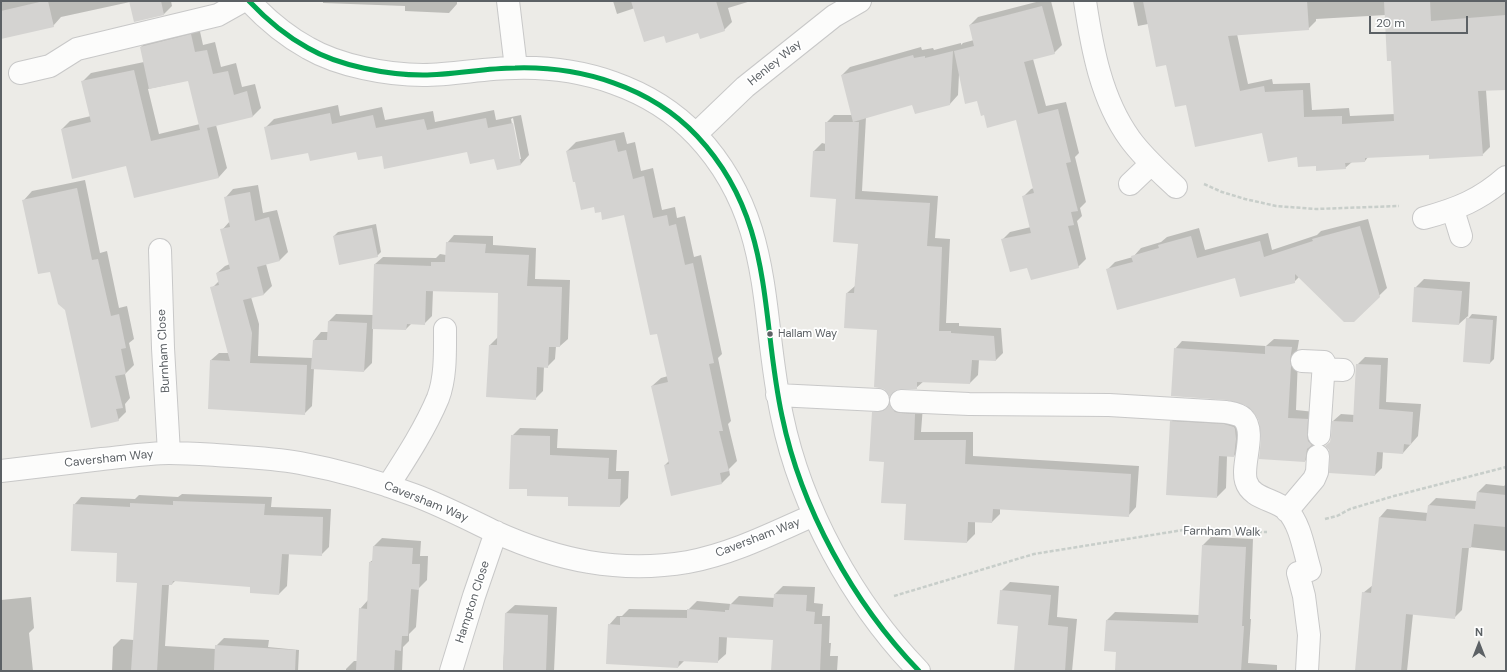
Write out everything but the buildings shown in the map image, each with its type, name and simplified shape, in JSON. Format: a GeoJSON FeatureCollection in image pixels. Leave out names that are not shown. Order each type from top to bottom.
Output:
{"type":"FeatureCollection","features":[{"type":"Feature","properties":{"kind":"street"},"geometry":{"type":"LineString","coordinates":[[20,73],[50,66],[77,49],[218,15],[243,1]]}},
{"type":"Feature","properties":{"kind":"street"},"geometry":{"type":"LineString","coordinates":[[249,1],[265,18],[308,48],[342,62],[371,70],[422,75],[516,68],[569,71],[598,78],[629,89],[662,107],[696,134],[730,178],[739,195],[752,232],[759,257],[766,301],[777,395],[799,476],[814,515],[851,584],[905,657],[918,671]]}},
{"type":"Feature","properties":{"kind":"street"},"geometry":{"type":"LineString","coordinates":[[508,1],[516,68]]}},
{"type":"Feature","properties":{"kind":"street","name":"Henley Way"},"geometry":{"type":"LineString","coordinates":[[696,134],[745,88],[828,20],[860,1]]}},
{"type":"Feature","properties":{"kind":"street"},"geometry":{"type":"LineString","coordinates":[[1085,1],[1093,50],[1103,83],[1115,114],[1130,139],[1151,164],[1176,188]]}},
{"type":"Feature","properties":{"kind":"street"},"geometry":{"type":"LineString","coordinates":[[1130,184],[1151,164]]}},
{"type":"Feature","properties":{"kind":"street"},"geometry":{"type":"LineString","coordinates":[[1424,218],[1453,210],[1469,203],[1506,177]]}},
{"type":"Feature","properties":{"kind":"street"},"geometry":{"type":"LineString","coordinates":[[1453,210],[1461,236]]}},
{"type":"Feature","properties":{"kind":"street","name":"Burnham Close"},"geometry":{"type":"LineString","coordinates":[[160,250],[163,348],[169,453]]}},
{"type":"Feature","properties":{"kind":"street"},"geometry":{"type":"LineString","coordinates":[[388,486],[413,447],[438,397],[445,362],[445,329]]}},
{"type":"Feature","properties":{"kind":"street"},"geometry":{"type":"LineString","coordinates":[[1292,518],[1317,472],[1319,446],[1333,369],[1324,362],[1302,360]]}},
{"type":"Feature","properties":{"kind":"street"},"geometry":{"type":"LineString","coordinates":[[777,395],[878,400]]}},
{"type":"Feature","properties":{"kind":"street"},"geometry":{"type":"LineString","coordinates":[[901,401],[969,404],[1109,405],[1226,412],[1236,414],[1243,418],[1247,426],[1248,437],[1245,480],[1252,491],[1281,506],[1292,518],[1310,570],[1298,573],[1305,603],[1309,635],[1307,671]]}},
{"type":"Feature","properties":{"kind":"street","name":"Caversham Way"},"geometry":{"type":"LineString","coordinates":[[1,471],[139,455],[169,453],[268,458],[342,472],[388,486],[435,504],[496,532],[545,552],[587,563],[628,566],[666,565],[689,562],[727,551],[814,515]]}},
{"type":"Feature","properties":{"kind":"street","name":"Hampton Close"},"geometry":{"type":"LineString","coordinates":[[451,671],[474,596],[496,532]]}},
{"type":"Feature","properties":{"kind":"path"},"geometry":{"type":"LineString","coordinates":[[1176,188],[1190,200],[1203,183],[1222,192],[1276,206],[1316,209],[1398,205],[1402,222],[1424,218]]}},
{"type":"Feature","properties":{"kind":"path","name":"Farnham Walk"},"geometry":{"type":"LineString","coordinates":[[865,604],[1034,554],[1183,530],[1267,532],[1292,518],[1337,516],[1350,509],[1394,496],[1506,467]]}},
{"type":"Feature","properties":{"kind":"transit line"},"geometry":{"type":"LineString","coordinates":[[249,1],[277,27],[292,38],[308,48],[334,60],[364,68],[409,75],[435,75],[492,69],[540,68],[589,76],[614,83],[637,92],[658,104],[679,119],[697,136],[722,168],[740,200],[752,234],[766,304],[775,378],[782,416],[802,485],[816,519],[852,585],[872,615],[919,671]]}},
{"type":"Feature","properties":{"kind":"place","name":"Hallam Way"},"geometry":{"type":"Point","coordinates":[770,334]}}]}
